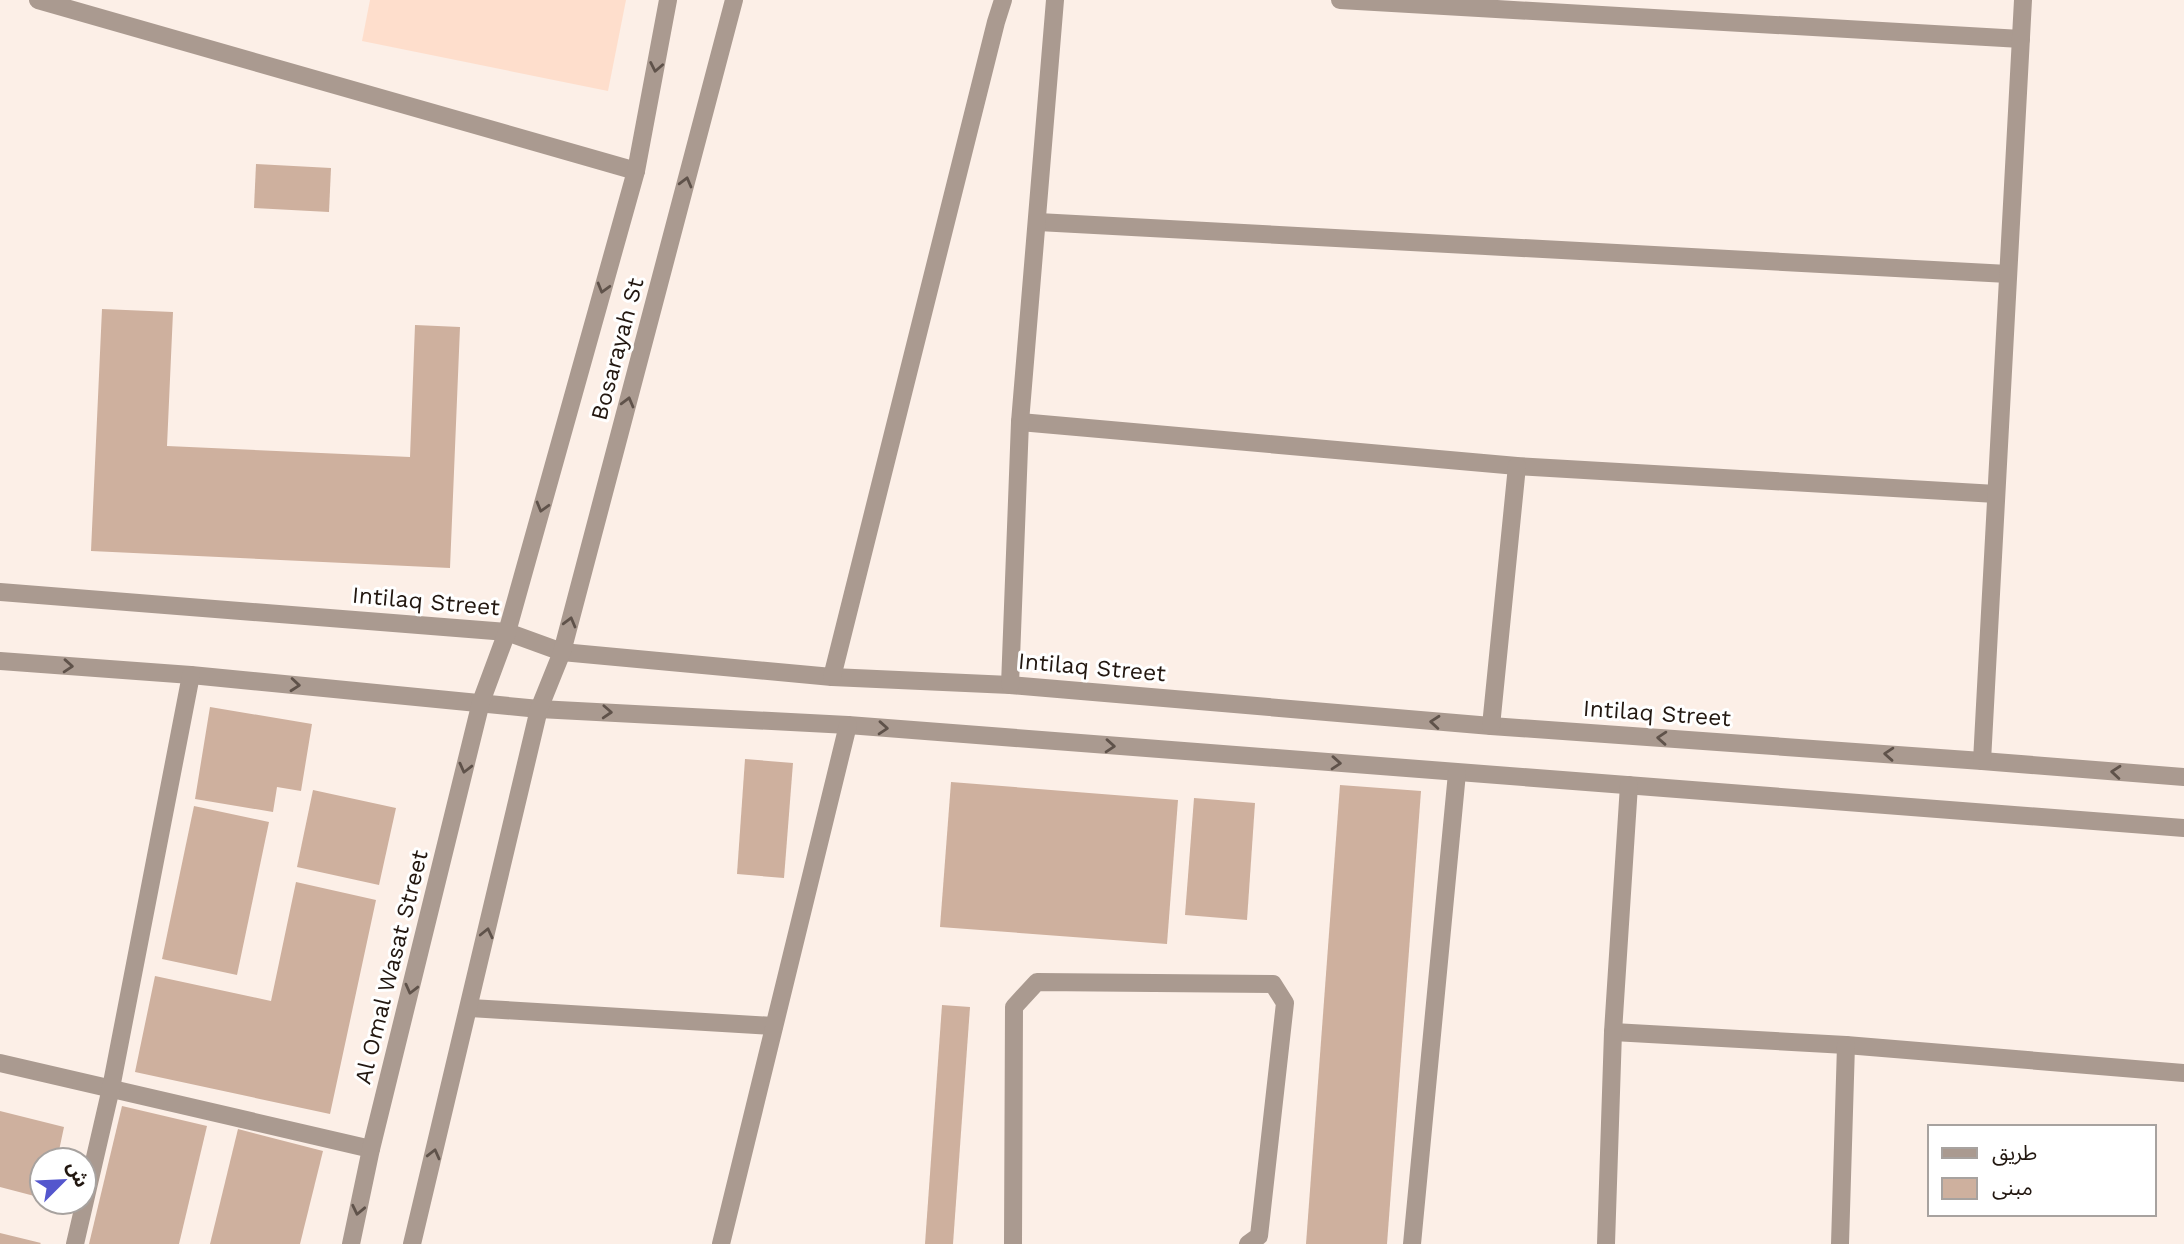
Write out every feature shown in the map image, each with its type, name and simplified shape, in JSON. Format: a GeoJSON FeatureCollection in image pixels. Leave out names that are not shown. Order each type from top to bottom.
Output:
{"type":"FeatureCollection","features":[{"type":"Feature","properties":{"kind":"street"},"geometry":{"type":"LineString","coordinates":[[37,0],[636,171]]}},
{"type":"Feature","properties":{"kind":"street","name":"Bosarayah St"},"geometry":{"type":"LineString","coordinates":[[481,702],[508,632],[636,171],[668,0]]}},
{"type":"Feature","properties":{"kind":"street","name":"Bosarayah St"},"geometry":{"type":"LineString","coordinates":[[538,709],[562,652],[734,0]]}},
{"type":"Feature","properties":{"kind":"street"},"geometry":{"type":"LineString","coordinates":[[832,677],[1003,0]]}},
{"type":"Feature","properties":{"kind":"street"},"geometry":{"type":"LineString","coordinates":[[1010,685],[1020,422],[1055,0]]}},
{"type":"Feature","properties":{"kind":"street"},"geometry":{"type":"LineString","coordinates":[[1340,0],[2021,39]]}},
{"type":"Feature","properties":{"kind":"street"},"geometry":{"type":"LineString","coordinates":[[1982,761],[2023,0]]}},
{"type":"Feature","properties":{"kind":"street"},"geometry":{"type":"LineString","coordinates":[[1038,222],[2008,274]]}},
{"type":"Feature","properties":{"kind":"street"},"geometry":{"type":"LineString","coordinates":[[1020,422],[1517,467],[1996,494]]}},
{"type":"Feature","properties":{"kind":"street"},"geometry":{"type":"LineString","coordinates":[[1491,726],[1517,467]]}},
{"type":"Feature","properties":{"kind":"street","name":"Intilaq Street"},"geometry":{"type":"LineString","coordinates":[[0,592],[508,632],[562,652],[832,677],[1010,685],[1491,726],[2184,777]]}},
{"type":"Feature","properties":{"kind":"street"},"geometry":{"type":"LineString","coordinates":[[0,660],[191,675],[538,709],[848,725],[2184,828]]}},
{"type":"Feature","properties":{"kind":"street"},"geometry":{"type":"LineString","coordinates":[[75,1244],[111,1087],[191,675]]}},
{"type":"Feature","properties":{"kind":"street","name":"Al Omal Wasat Street"},"geometry":{"type":"LineString","coordinates":[[351,1244],[371,1149],[481,702]]}},
{"type":"Feature","properties":{"kind":"street"},"geometry":{"type":"LineString","coordinates":[[412,1244],[470,1008],[538,709]]}},
{"type":"Feature","properties":{"kind":"street"},"geometry":{"type":"LineString","coordinates":[[722,1244],[848,725]]}},
{"type":"Feature","properties":{"kind":"street"},"geometry":{"type":"LineString","coordinates":[[1412,1244],[1457,772]]}},
{"type":"Feature","properties":{"kind":"street"},"geometry":{"type":"LineString","coordinates":[[1606,1244],[1613,1032],[1629,785]]}},
{"type":"Feature","properties":{"kind":"street"},"geometry":{"type":"LineString","coordinates":[[1013,1244],[1014,1007],[1037,982],[1273,984],[1285,1003],[1259,1236],[1248,1244]]}},
{"type":"Feature","properties":{"kind":"street"},"geometry":{"type":"LineString","coordinates":[[470,1008],[774,1026]]}},
{"type":"Feature","properties":{"kind":"street"},"geometry":{"type":"LineString","coordinates":[[1613,1032],[1846,1045],[2184,1073]]}},
{"type":"Feature","properties":{"kind":"street"},"geometry":{"type":"LineString","coordinates":[[1840,1244],[1846,1045]]}},
{"type":"Feature","properties":{"kind":"street"},"geometry":{"type":"LineString","coordinates":[[0,1063],[371,1149]]}},
{"type":"Feature","properties":{"kind":"shaded area"},"geometry":{"type":"Polygon","coordinates":[[[370,0],[626,0],[608,91],[362,41],[370,0]]]}},
{"type":"Feature","properties":{"kind":"building"},"geometry":{"type":"Polygon","coordinates":[[[256,164],[331,168],[329,212],[254,208],[256,164]]]}},
{"type":"Feature","properties":{"kind":"building"},"geometry":{"type":"Polygon","coordinates":[[[102,309],[173,312],[167,446],[410,457],[415,325],[460,327],[450,568],[91,551],[102,309]]]}},
{"type":"Feature","properties":{"kind":"building"},"geometry":{"type":"Polygon","coordinates":[[[210,707],[312,724],[301,791],[277,787],[273,812],[195,799],[210,707]]]}},
{"type":"Feature","properties":{"kind":"building"},"geometry":{"type":"Polygon","coordinates":[[[745,759],[793,763],[784,878],[737,874],[745,759]]]}},
{"type":"Feature","properties":{"kind":"building"},"geometry":{"type":"Polygon","coordinates":[[[951,782],[1178,800],[1167,944],[940,927],[951,782]]]}},
{"type":"Feature","properties":{"kind":"building"},"geometry":{"type":"Polygon","coordinates":[[[1340,785],[1421,791],[1387,1244],[1306,1244],[1340,785]]]}},
{"type":"Feature","properties":{"kind":"building"},"geometry":{"type":"Polygon","coordinates":[[[313,790],[396,808],[379,885],[297,867],[313,790]]]}},
{"type":"Feature","properties":{"kind":"building"},"geometry":{"type":"Polygon","coordinates":[[[1194,798],[1255,803],[1247,920],[1185,915],[1194,798]]]}},
{"type":"Feature","properties":{"kind":"building"},"geometry":{"type":"Polygon","coordinates":[[[194,806],[269,822],[237,975],[162,959],[194,806]]]}},
{"type":"Feature","properties":{"kind":"building"},"geometry":{"type":"Polygon","coordinates":[[[296,882],[376,900],[330,1114],[135,1072],[155,976],[271,1001],[296,882]]]}},
{"type":"Feature","properties":{"kind":"building"},"geometry":{"type":"Polygon","coordinates":[[[942,1005],[970,1007],[953,1244],[925,1244],[942,1005]]]}},
{"type":"Feature","properties":{"kind":"building"},"geometry":{"type":"Polygon","coordinates":[[[122,1106],[207,1126],[179,1244],[89,1244],[96,1216],[98,1216],[122,1106]]]}},
{"type":"Feature","properties":{"kind":"building"},"geometry":{"type":"Polygon","coordinates":[[[0,1111],[64,1127],[60,1146],[28,1146],[28,1194],[0,1187],[0,1111]]]}},
{"type":"Feature","properties":{"kind":"building"},"geometry":{"type":"Polygon","coordinates":[[[238,1129],[323,1151],[300,1244],[210,1244],[238,1129]]]}},
{"type":"Feature","properties":{"kind":"building"},"geometry":{"type":"Polygon","coordinates":[[[0,1233],[41,1243],[0,1244],[0,1233]]]}}]}
